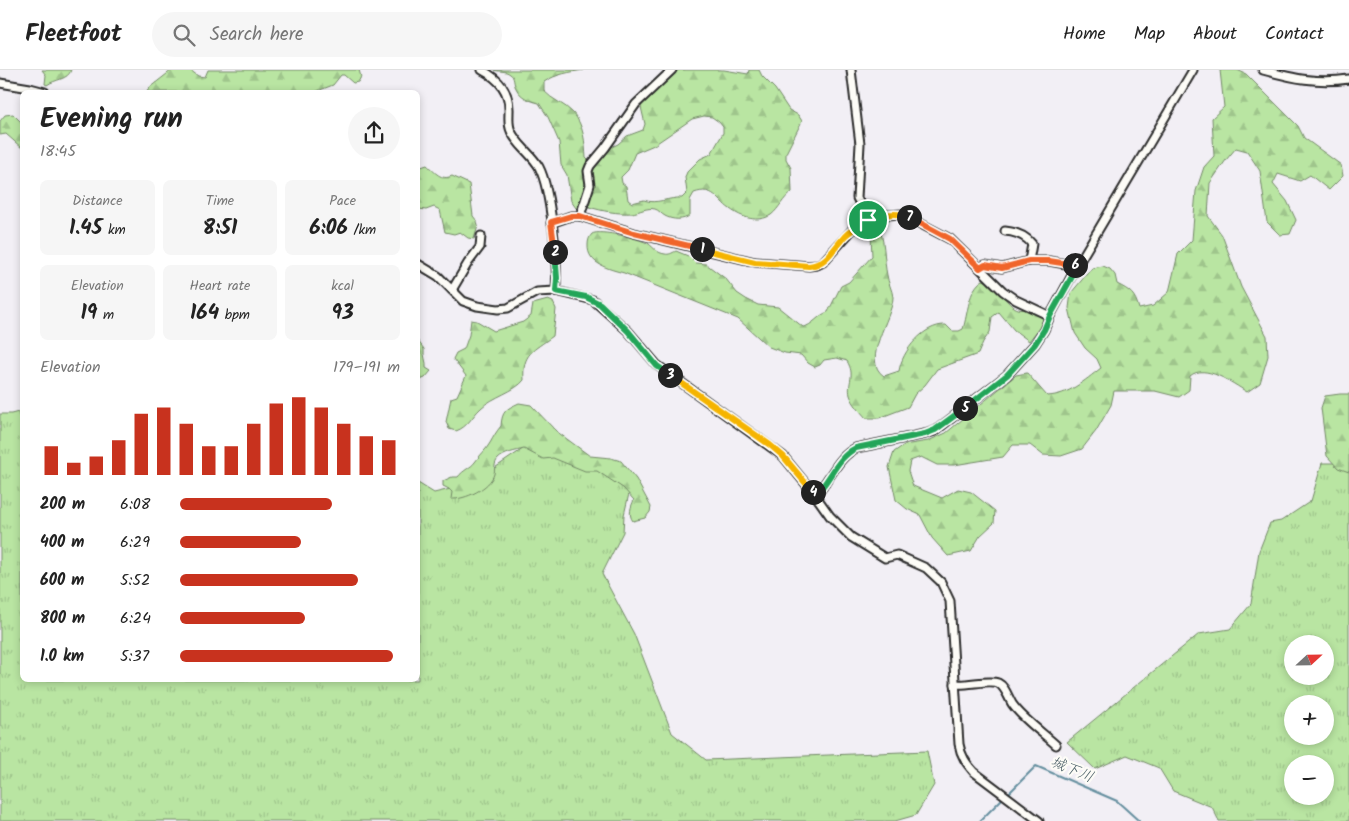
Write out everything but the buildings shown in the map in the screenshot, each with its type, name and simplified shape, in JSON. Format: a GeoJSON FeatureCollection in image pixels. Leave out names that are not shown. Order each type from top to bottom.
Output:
{"type":"FeatureCollection","features":[{"type":"Feature","properties":{"kind":"street"},"geometry":{"type":"LineString","coordinates":[[482,70],[494,77],[504,88],[509,102],[511,132],[540,168],[551,222],[557,278],[556,291]]}},
{"type":"Feature","properties":{"kind":"street"},"geometry":{"type":"LineString","coordinates":[[580,216],[590,185],[588,171],[590,166],[636,104],[672,70]]}},
{"type":"Feature","properties":{"kind":"street"},"geometry":{"type":"LineString","coordinates":[[851,70],[860,144],[857,198],[868,220]]}},
{"type":"Feature","properties":{"kind":"street"},"geometry":{"type":"LineString","coordinates":[[815,495],[823,487],[841,458],[856,448],[925,434],[935,430],[1012,369],[1035,344],[1078,266],[1193,70]]}},
{"type":"Feature","properties":{"kind":"street"},"geometry":{"type":"LineString","coordinates":[[1263,70],[1302,80],[1322,82],[1349,80]]}},
{"type":"Feature","properties":{"kind":"street"},"geometry":{"type":"LineString","coordinates":[[0,83],[37,90]]}},
{"type":"Feature","properties":{"kind":"street"},"geometry":{"type":"LineString","coordinates":[[551,222],[571,216],[580,216],[634,233],[755,262],[809,266],[823,262],[854,228],[868,220],[886,215],[902,214],[950,239],[1004,291],[1016,300],[1050,316]]}},
{"type":"Feature","properties":{"kind":"street"},"geometry":{"type":"LineString","coordinates":[[1005,231],[1016,232],[1032,244],[1029,261]]}},
{"type":"Feature","properties":{"kind":"street"},"geometry":{"type":"LineString","coordinates":[[452,290],[468,263],[480,248],[481,236]]}},
{"type":"Feature","properties":{"kind":"street"},"geometry":{"type":"LineString","coordinates":[[980,268],[985,265],[1002,268],[1029,261],[1049,261],[1078,266]]}},
{"type":"Feature","properties":{"kind":"street"},"geometry":{"type":"LineString","coordinates":[[420,265],[438,276],[463,301],[477,306],[498,309],[513,306],[537,292],[556,291],[586,297],[600,304],[628,331],[657,366],[783,456],[830,516],[851,537],[885,558],[897,555],[926,568],[941,582],[950,601],[961,753],[974,772],[1039,821]]}},
{"type":"Feature","properties":{"kind":"street"},"geometry":{"type":"LineString","coordinates":[[955,684],[964,686],[991,682],[997,683],[1003,687],[1013,706],[1056,745]]}},
{"type":"Feature","properties":{"kind":"green space"},"geometry":{"type":"Polygon","coordinates":[[[42,70],[71,70],[64,78],[47,85],[45,84],[46,75],[42,70]]]}},
{"type":"Feature","properties":{"kind":"green space"},"geometry":{"type":"Polygon","coordinates":[[[172,70],[190,70],[198,76],[205,77],[208,70],[359,70],[361,77],[358,82],[353,83],[344,75],[341,75],[333,85],[320,90],[148,90],[172,70]]]}},
{"type":"Feature","properties":{"kind":"green space"},"geometry":{"type":"Polygon","coordinates":[[[494,70],[584,70],[549,79],[544,82],[544,91],[570,110],[577,118],[583,134],[586,158],[589,161],[593,160],[597,154],[618,144],[627,136],[643,130],[645,124],[641,107],[647,96],[670,70],[724,70],[748,74],[749,70],[759,70],[789,110],[798,115],[802,121],[786,153],[786,159],[791,168],[792,192],[771,215],[761,219],[740,215],[730,209],[715,195],[706,191],[694,193],[690,200],[690,215],[681,219],[668,217],[652,209],[632,213],[605,211],[589,207],[590,203],[585,198],[580,199],[576,208],[571,201],[567,175],[561,165],[559,142],[548,117],[539,103],[529,100],[520,94],[515,86],[512,75],[494,70]],[[704,116],[692,119],[654,145],[635,153],[628,170],[621,177],[622,183],[626,186],[628,200],[632,203],[644,200],[653,202],[682,198],[687,193],[685,177],[687,172],[700,159],[711,154],[723,133],[723,127],[712,117],[704,116]]]}},
{"type":"Feature","properties":{"kind":"green space"},"geometry":{"type":"Polygon","coordinates":[[[1220,70],[1237,70],[1246,74],[1298,126],[1304,138],[1341,165],[1343,176],[1329,190],[1310,175],[1300,181],[1278,174],[1273,184],[1287,201],[1296,220],[1290,234],[1280,235],[1267,222],[1260,171],[1247,151],[1236,148],[1210,183],[1208,216],[1222,235],[1241,287],[1267,336],[1268,356],[1260,383],[1247,392],[1218,376],[1203,372],[1190,376],[1189,390],[1179,397],[1155,391],[1114,391],[1111,405],[1096,431],[1082,449],[1061,456],[1043,455],[1030,445],[1013,445],[1003,457],[954,465],[937,465],[921,457],[910,461],[908,471],[913,486],[942,498],[958,489],[971,492],[995,511],[994,523],[980,536],[971,551],[948,556],[932,538],[920,515],[907,509],[896,500],[889,467],[894,452],[904,445],[928,441],[946,433],[1016,375],[1027,373],[1047,396],[1069,390],[1101,368],[1097,359],[1085,348],[1075,333],[1069,308],[1071,293],[1092,268],[1103,266],[1110,269],[1115,275],[1117,284],[1134,296],[1139,309],[1153,306],[1169,292],[1178,254],[1192,240],[1196,191],[1204,167],[1214,156],[1212,118],[1224,107],[1220,70]]]}},
{"type":"Feature","properties":{"kind":"green space"},"geometry":{"type":"Polygon","coordinates":[[[13,114],[20,121],[20,146],[6,134],[0,135],[0,121],[5,115],[13,114]]]}},
{"type":"Feature","properties":{"kind":"green space"},"geometry":{"type":"Polygon","coordinates":[[[427,165],[441,177],[452,176],[469,184],[473,216],[478,226],[474,239],[468,238],[460,232],[454,234],[445,232],[440,210],[434,207],[426,210],[420,209],[420,167],[427,165]]]}},
{"type":"Feature","properties":{"kind":"green space"},"geometry":{"type":"Polygon","coordinates":[[[876,231],[881,233],[885,265],[893,297],[892,306],[876,350],[875,360],[877,369],[884,376],[899,371],[909,347],[930,329],[946,325],[952,331],[963,329],[971,296],[974,289],[983,280],[996,288],[1016,308],[1022,310],[1033,309],[1042,312],[1043,320],[1041,326],[1029,341],[1014,330],[999,312],[992,317],[990,332],[978,354],[937,369],[925,385],[915,394],[908,407],[879,418],[866,418],[850,395],[851,371],[847,361],[837,358],[824,360],[815,367],[808,363],[801,355],[785,353],[769,347],[738,319],[600,265],[591,257],[588,245],[592,234],[603,233],[630,237],[645,242],[666,254],[676,251],[688,256],[695,263],[706,264],[726,279],[737,293],[746,299],[758,305],[778,307],[803,327],[828,312],[841,286],[849,282],[872,256],[871,235],[876,231]]]}},
{"type":"Feature","properties":{"kind":"green space"},"geometry":{"type":"Polygon","coordinates":[[[548,300],[553,302],[556,309],[553,336],[535,349],[527,358],[524,380],[486,404],[460,429],[456,431],[449,429],[446,422],[451,398],[457,396],[466,376],[453,359],[456,353],[464,349],[469,335],[471,320],[477,321],[494,331],[523,322],[531,316],[533,304],[548,300]]]}},
{"type":"Feature","properties":{"kind":"green space"},"geometry":{"type":"Polygon","coordinates":[[[420,344],[424,349],[426,368],[431,371],[425,378],[420,380],[420,344]]]}},
{"type":"Feature","properties":{"kind":"green space"},"geometry":{"type":"Polygon","coordinates":[[[1349,394],[1349,472],[1338,468],[1327,456],[1321,408],[1325,396],[1349,394]]]}},
{"type":"Feature","properties":{"kind":"green space"},"geometry":{"type":"Polygon","coordinates":[[[519,403],[531,405],[556,431],[590,456],[621,461],[636,479],[651,507],[650,512],[645,518],[633,521],[630,513],[634,500],[623,488],[597,471],[585,471],[553,458],[543,459],[524,449],[498,459],[492,479],[488,484],[470,495],[451,499],[452,492],[443,486],[443,481],[452,477],[458,477],[474,464],[501,426],[502,417],[506,411],[519,403]]]}},
{"type":"Feature","properties":{"kind":"green space"},"geometry":{"type":"Polygon","coordinates":[[[20,412],[20,682],[420,682],[420,484],[434,493],[471,484],[536,440],[631,485],[624,515],[623,532],[602,574],[634,634],[672,733],[706,760],[927,751],[934,785],[916,815],[895,821],[0,821],[0,414],[20,412]]]}},
{"type":"Feature","properties":{"kind":"green space"},"geometry":{"type":"Polygon","coordinates":[[[1322,463],[1349,463],[1349,821],[1219,821],[1212,807],[1173,791],[1159,768],[1127,755],[1095,769],[1067,742],[1199,634],[1230,629],[1251,604],[1259,551],[1270,523],[1281,521],[1311,501],[1322,463]]]}},
{"type":"Feature","properties":{"kind":"waterway","name":"城下川"},"geometry":{"type":"LineString","coordinates":[[1008,794],[1036,766],[1117,801],[1139,821]]}},
{"type":"Feature","properties":{"kind":"waterway","name":"城下川"},"geometry":{"type":"LineString","coordinates":[[980,821],[1004,797]]}},
{"type":"Feature","properties":{"kind":"route"},"geometry":{"type":"LineString","coordinates":[[902,214],[950,239],[980,268],[985,265],[1002,268],[1029,261],[1049,261],[1078,266],[1035,344],[1007,375],[935,430],[850,451],[841,458],[823,487],[815,495],[783,456],[770,445],[657,366],[628,331],[600,304],[586,297],[556,291],[557,278],[551,222],[571,216],[580,216],[634,233],[755,262],[809,266],[823,262],[844,237],[854,228],[868,220],[886,215],[902,214]]}}]}
